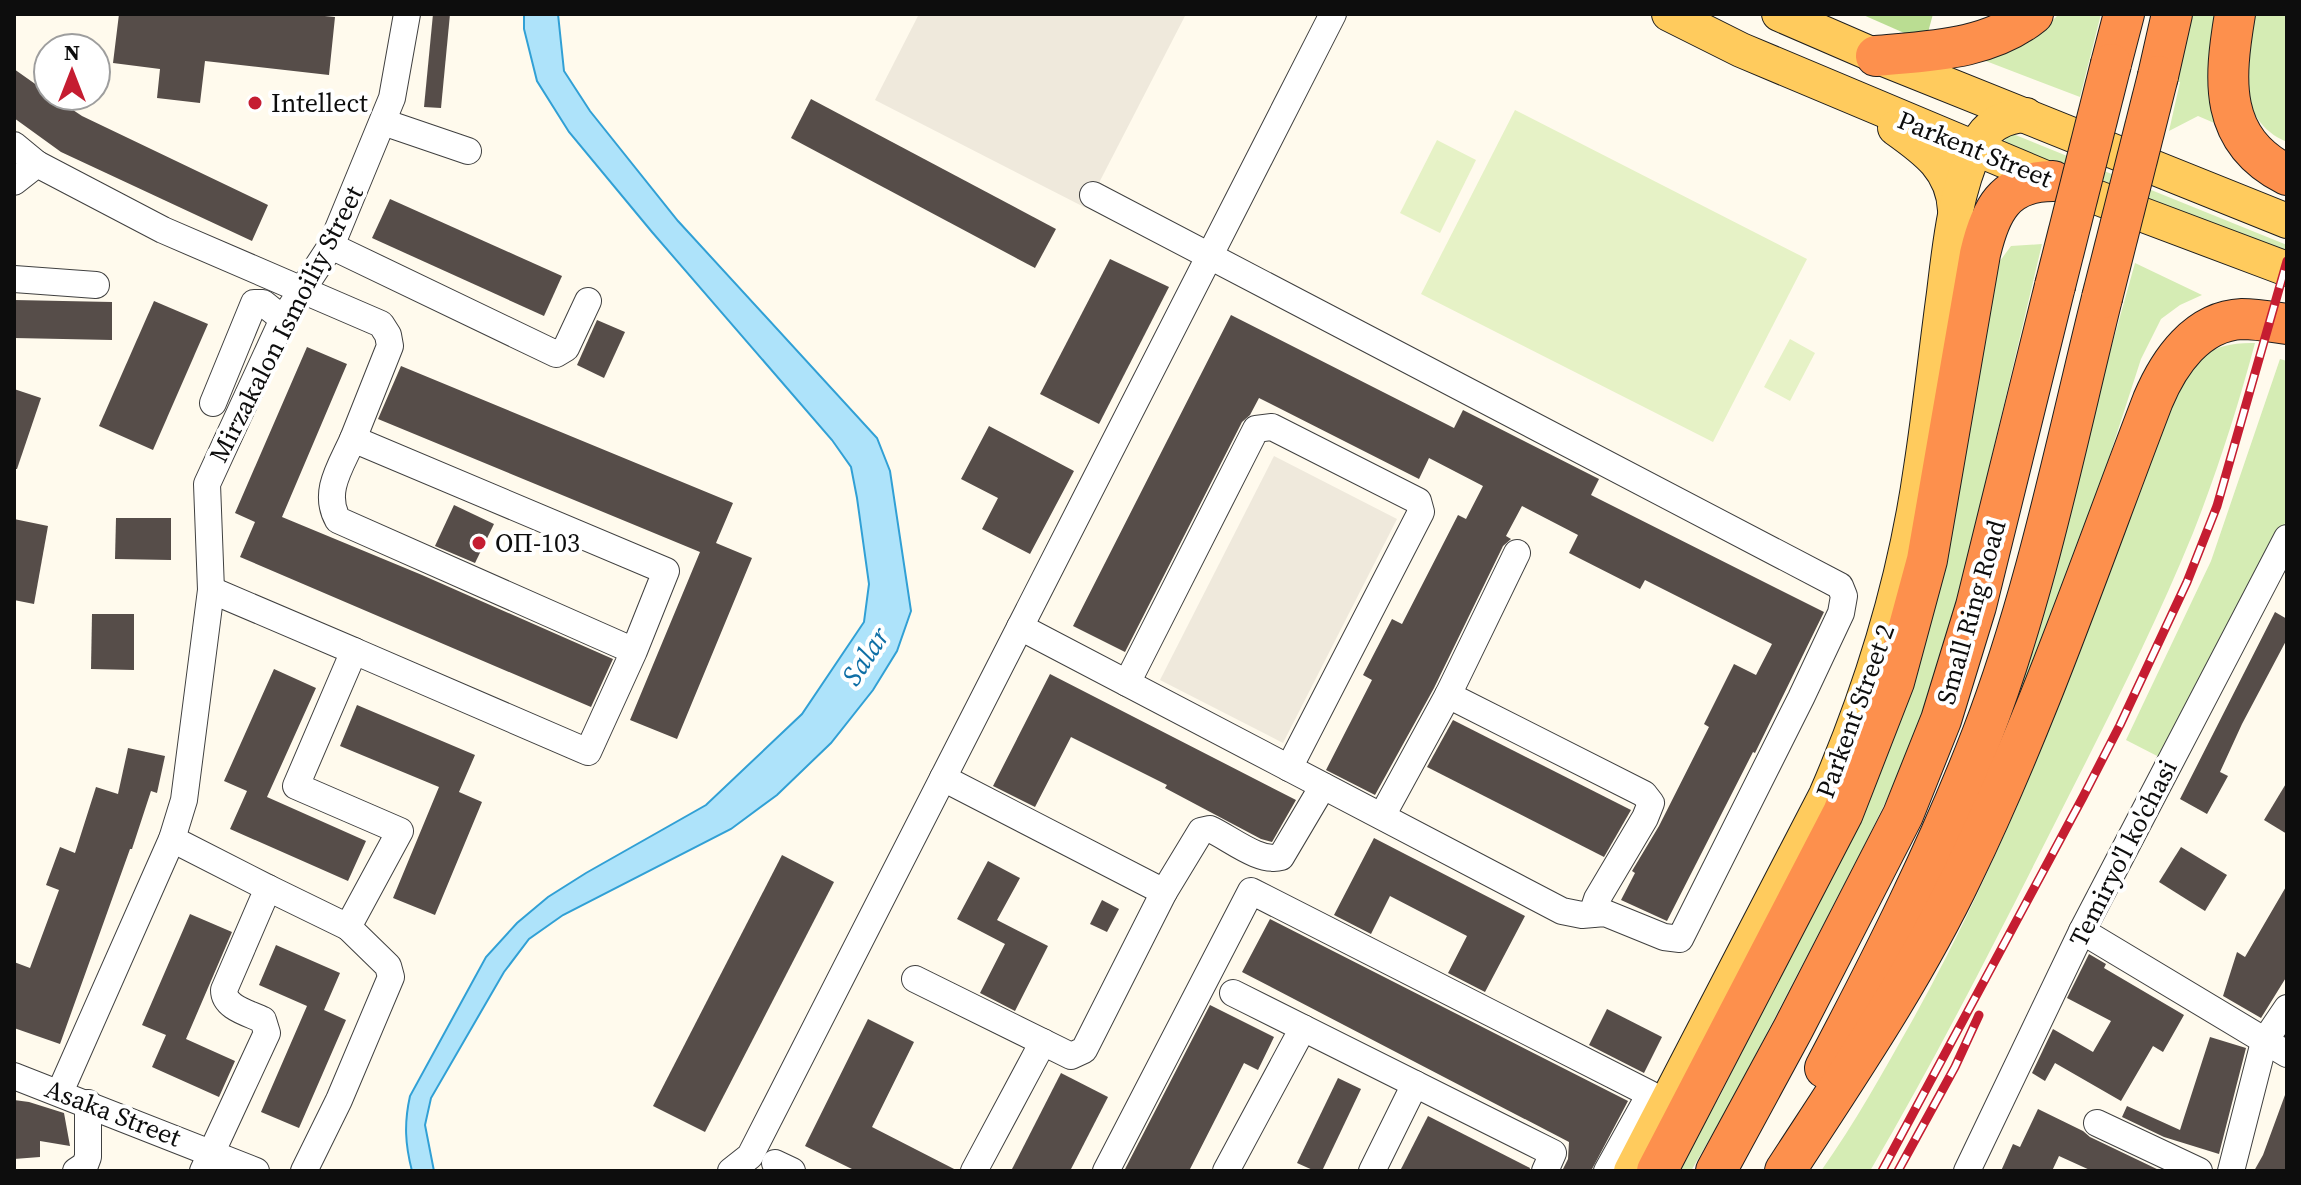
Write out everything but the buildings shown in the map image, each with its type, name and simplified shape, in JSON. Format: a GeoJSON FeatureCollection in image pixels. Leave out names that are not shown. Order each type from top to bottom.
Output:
{"type":"FeatureCollection","features":[{"type":"Feature","properties":{"kind":"highway"},"geometry":{"type":"LineString","coordinates":[[1876,56],[1944,50],[1975,43],[2000,34],[2033,14]]}},
{"type":"Feature","properties":{"kind":"highway","name":"Small Ring Road"},"geometry":{"type":"LineString","coordinates":[[1716,1171],[1903,815],[1941,720],[1976,606],[2124,14]]}},
{"type":"Feature","properties":{"kind":"highway","name":"Small Ring Road"},"geometry":{"type":"LineString","coordinates":[[1770,1171],[1849,1023],[1931,855],[1982,735],[2018,627],[2172,14]]}},
{"type":"Feature","properties":{"kind":"highway"},"geometry":{"type":"LineString","coordinates":[[2235,14],[2228,76],[2235,117],[2243,138],[2256,156],[2287,175]]}},
{"type":"Feature","properties":{"kind":"highway"},"geometry":{"type":"LineString","coordinates":[[1657,1171],[1843,813],[1894,682],[1927,560],[1980,254],[1990,219],[2002,200],[2018,187],[2053,181]]}},
{"type":"Feature","properties":{"kind":"highway"},"geometry":{"type":"LineString","coordinates":[[1785,1171],[1886,1016],[1965,872],[2033,712],[2153,400],[2167,372],[2190,342],[2219,324],[2246,319],[2287,324]]}},
{"type":"Feature","properties":{"kind":"main road","name":"Parkent Street"},"geometry":{"type":"LineString","coordinates":[[1669,14],[1741,50],[1856,100],[2053,181],[2287,269]]}},
{"type":"Feature","properties":{"kind":"main road","name":"Parkent Street"},"geometry":{"type":"LineString","coordinates":[[1779,14],[2287,221]]}},
{"type":"Feature","properties":{"kind":"main road","name":"Parkent Street 2"},"geometry":{"type":"LineString","coordinates":[[1856,100],[1902,132],[1942,168],[1952,185],[1955,210]]}},
{"type":"Feature","properties":{"kind":"main road","name":"Parkent Street 2"},"geometry":{"type":"LineString","coordinates":[[1631,1171],[1826,795],[1868,690],[1899,581],[1916,499],[1955,210],[1975,149],[1994,124],[2008,117],[2026,115]]}},
{"type":"Feature","properties":{"kind":"street","name":"Mirzakalon Ismoiliy Street"},"geometry":{"type":"LineString","coordinates":[[60,1092],[172,839],[184,800],[211,590],[207,484],[283,319],[331,246],[392,98],[407,14]]}},
{"type":"Feature","properties":{"kind":"street"},"geometry":{"type":"LineString","coordinates":[[731,1171],[750,1156],[1333,14]]}},
{"type":"Feature","properties":{"kind":"street"},"geometry":{"type":"LineString","coordinates":[[383,122],[468,151]]}},
{"type":"Feature","properties":{"kind":"street"},"geometry":{"type":"LineString","coordinates":[[14,145],[37,164],[163,230],[381,324],[390,346],[330,492],[330,508],[338,520],[634,651]]}},
{"type":"Feature","properties":{"kind":"street"},"geometry":{"type":"LineString","coordinates":[[14,182],[37,164]]}},
{"type":"Feature","properties":{"kind":"street"},"geometry":{"type":"LineString","coordinates":[[1020,627],[1562,911],[1582,915],[1605,913],[1664,937],[1680,939],[1841,613],[1844,596],[1840,586],[1093,195]]}},
{"type":"Feature","properties":{"kind":"street"},"geometry":{"type":"LineString","coordinates":[[331,246],[556,354],[566,348],[588,301]]}},
{"type":"Feature","properties":{"kind":"street"},"geometry":{"type":"LineString","coordinates":[[14,279],[96,285]]}},
{"type":"Feature","properties":{"kind":"street"},"geometry":{"type":"LineString","coordinates":[[213,403],[254,303],[263,303],[283,319]]}},
{"type":"Feature","properties":{"kind":"street"},"geometry":{"type":"LineString","coordinates":[[1127,683],[1256,429],[1272,427],[1418,501],[1421,512],[1289,768]]}},
{"type":"Feature","properties":{"kind":"street"},"geometry":{"type":"LineString","coordinates":[[211,590],[588,752],[666,571],[353,439]]}},
{"type":"Feature","properties":{"kind":"street","name":"Temiryo'l ko'chasi"},"geometry":{"type":"LineString","coordinates":[[1967,1171],[2082,931],[2287,538]]}},
{"type":"Feature","properties":{"kind":"street"},"geometry":{"type":"LineString","coordinates":[[1382,816],[1448,695],[1517,553]]}},
{"type":"Feature","properties":{"kind":"street"},"geometry":{"type":"LineString","coordinates":[[348,927],[400,831],[296,786],[354,651]]}},
{"type":"Feature","properties":{"kind":"street"},"geometry":{"type":"LineString","coordinates":[[1448,695],[1644,794],[1651,803],[1597,899],[1592,914]]}},
{"type":"Feature","properties":{"kind":"street"},"geometry":{"type":"LineString","coordinates":[[943,778],[1164,892]]}},
{"type":"Feature","properties":{"kind":"street"},"geometry":{"type":"LineString","coordinates":[[915,979],[1071,1056],[1084,1050],[1164,892],[1201,831],[1210,829],[1263,857],[1281,857],[1323,786]]}},
{"type":"Feature","properties":{"kind":"street"},"geometry":{"type":"LineString","coordinates":[[172,839],[348,927],[388,966],[391,977],[339,1100],[304,1171]]}},
{"type":"Feature","properties":{"kind":"street"},"geometry":{"type":"LineString","coordinates":[[208,1162],[267,1033],[263,1020],[228,1003],[224,990],[268,888]]}},
{"type":"Feature","properties":{"kind":"street"},"geometry":{"type":"LineString","coordinates":[[1106,1171],[1251,891],[1650,1094],[1607,1171]]}},
{"type":"Feature","properties":{"kind":"street"},"geometry":{"type":"LineString","coordinates":[[2082,931],[2276,1048]]}},
{"type":"Feature","properties":{"kind":"street"},"geometry":{"type":"LineString","coordinates":[[1233,993],[1553,1153],[1545,1171]]}},
{"type":"Feature","properties":{"kind":"street"},"geometry":{"type":"LineString","coordinates":[[2231,1171],[2276,1048],[2287,1008]]}},
{"type":"Feature","properties":{"kind":"street"},"geometry":{"type":"LineString","coordinates":[[1226,1171],[1303,1028]]}},
{"type":"Feature","properties":{"kind":"street"},"geometry":{"type":"LineString","coordinates":[[974,1171],[1043,1042]]}},
{"type":"Feature","properties":{"kind":"street","name":"Asaka Street"},"geometry":{"type":"LineString","coordinates":[[14,1076],[88,1103],[208,1162],[256,1171]]}},
{"type":"Feature","properties":{"kind":"street"},"geometry":{"type":"LineString","coordinates":[[1372,1171],[1415,1084]]}},
{"type":"Feature","properties":{"kind":"street"},"geometry":{"type":"LineString","coordinates":[[76,1171],[85,1165],[88,1157],[88,1103]]}},
{"type":"Feature","properties":{"kind":"street"},"geometry":{"type":"LineString","coordinates":[[2097,1123],[2199,1171]]}},
{"type":"Feature","properties":{"kind":"green space"},"geometry":{"type":"Polygon","coordinates":[[[1861,14],[1933,14],[1927,36],[1911,36],[1861,14]]]}},
{"type":"Feature","properties":{"kind":"green space"},"geometry":{"type":"Polygon","coordinates":[[[2059,14],[2101,14],[2080,97],[1978,58],[2041,32],[2059,14]]]}},
{"type":"Feature","properties":{"kind":"green space"},"geometry":{"type":"Polygon","coordinates":[[[2184,14],[2220,14],[2219,125],[2198,116],[2169,131],[2180,82],[2167,78],[2184,14]]]}},
{"type":"Feature","properties":{"kind":"green space"},"geometry":{"type":"Polygon","coordinates":[[[2252,14],[2287,14],[2287,142],[2270,132],[2258,119],[2251,104],[2246,69],[2252,14]]]}},
{"type":"Feature","properties":{"kind":"green space"},"geometry":{"type":"Polygon","coordinates":[[[1515,110],[1807,259],[1713,442],[1421,294],[1515,110]]]}},
{"type":"Feature","properties":{"kind":"green space"},"geometry":{"type":"Polygon","coordinates":[[[2008,132],[2287,245],[2287,256],[2004,143],[2008,132]]]}},
{"type":"Feature","properties":{"kind":"green space"},"geometry":{"type":"Polygon","coordinates":[[[1437,140],[1476,160],[1440,233],[1400,213],[1437,140]]]}},
{"type":"Feature","properties":{"kind":"green space"},"geometry":{"type":"Polygon","coordinates":[[[2042,244],[1942,666],[1903,766],[1731,1102],[1691,1171],[1676,1171],[1719,1098],[1850,834],[1901,710],[1926,639],[1946,562],[1991,273],[2011,246],[2042,244]]]}},
{"type":"Feature","properties":{"kind":"green space"},"geometry":{"type":"Polygon","coordinates":[[[2135,263],[2202,295],[2180,305],[2161,319],[2141,359],[2071,575],[2010,728],[1924,913],[2031,634],[2135,263]]]}},
{"type":"Feature","properties":{"kind":"green space"},"geometry":{"type":"Polygon","coordinates":[[[1790,339],[1815,353],[1790,401],[1764,387],[1790,339]]]}},
{"type":"Feature","properties":{"kind":"green space"},"geometry":{"type":"Polygon","coordinates":[[[2255,343],[2219,463],[2177,571],[2107,719],[1964,1002],[1870,1171],[1821,1171],[1912,1021],[1989,869],[2087,633],[2174,393],[2206,354],[2227,345],[2255,343]]]}},
{"type":"Feature","properties":{"kind":"green space"},"geometry":{"type":"Polygon","coordinates":[[[2280,359],[2287,361],[2287,519],[2163,759],[2126,740],[2211,561],[2280,359]]]}},
{"type":"Feature","properties":{"kind":"shaded area"},"geometry":{"type":"Polygon","coordinates":[[[919,14],[1186,14],[1086,208],[875,100],[919,14]]]}},
{"type":"Feature","properties":{"kind":"shaded area"},"geometry":{"type":"Polygon","coordinates":[[[1274,456],[1397,519],[1283,743],[1160,680],[1274,456]]]}},
{"type":"Feature","properties":{"kind":"water","name":"Salar"},"geometry":{"type":"Polygon","coordinates":[[[524,14],[558,14],[564,71],[590,111],[678,221],[877,438],[890,471],[911,611],[897,651],[873,690],[831,743],[777,795],[731,829],[563,915],[529,939],[504,972],[431,1098],[425,1125],[434,1171],[412,1171],[406,1134],[410,1096],[486,957],[517,923],[548,897],[706,805],[802,714],[864,622],[869,584],[851,467],[832,440],[569,132],[537,81],[524,29],[524,14]]]}},
{"type":"Feature","properties":{"kind":"railway"},"geometry":{"type":"LineString","coordinates":[[1882,1171],[2083,797],[2187,582],[2217,506],[2287,261]]}},
{"type":"Feature","properties":{"kind":"railway"},"geometry":{"type":"LineString","coordinates":[[1898,1171],[1955,1067],[1979,1015]]}},
{"type":"Feature","properties":{"kind":"place","name":"Intellect"},"geometry":{"type":"Point","coordinates":[255,103]}},
{"type":"Feature","properties":{"kind":"place","name":"ОП-103"},"geometry":{"type":"Point","coordinates":[479,543]}}]}
